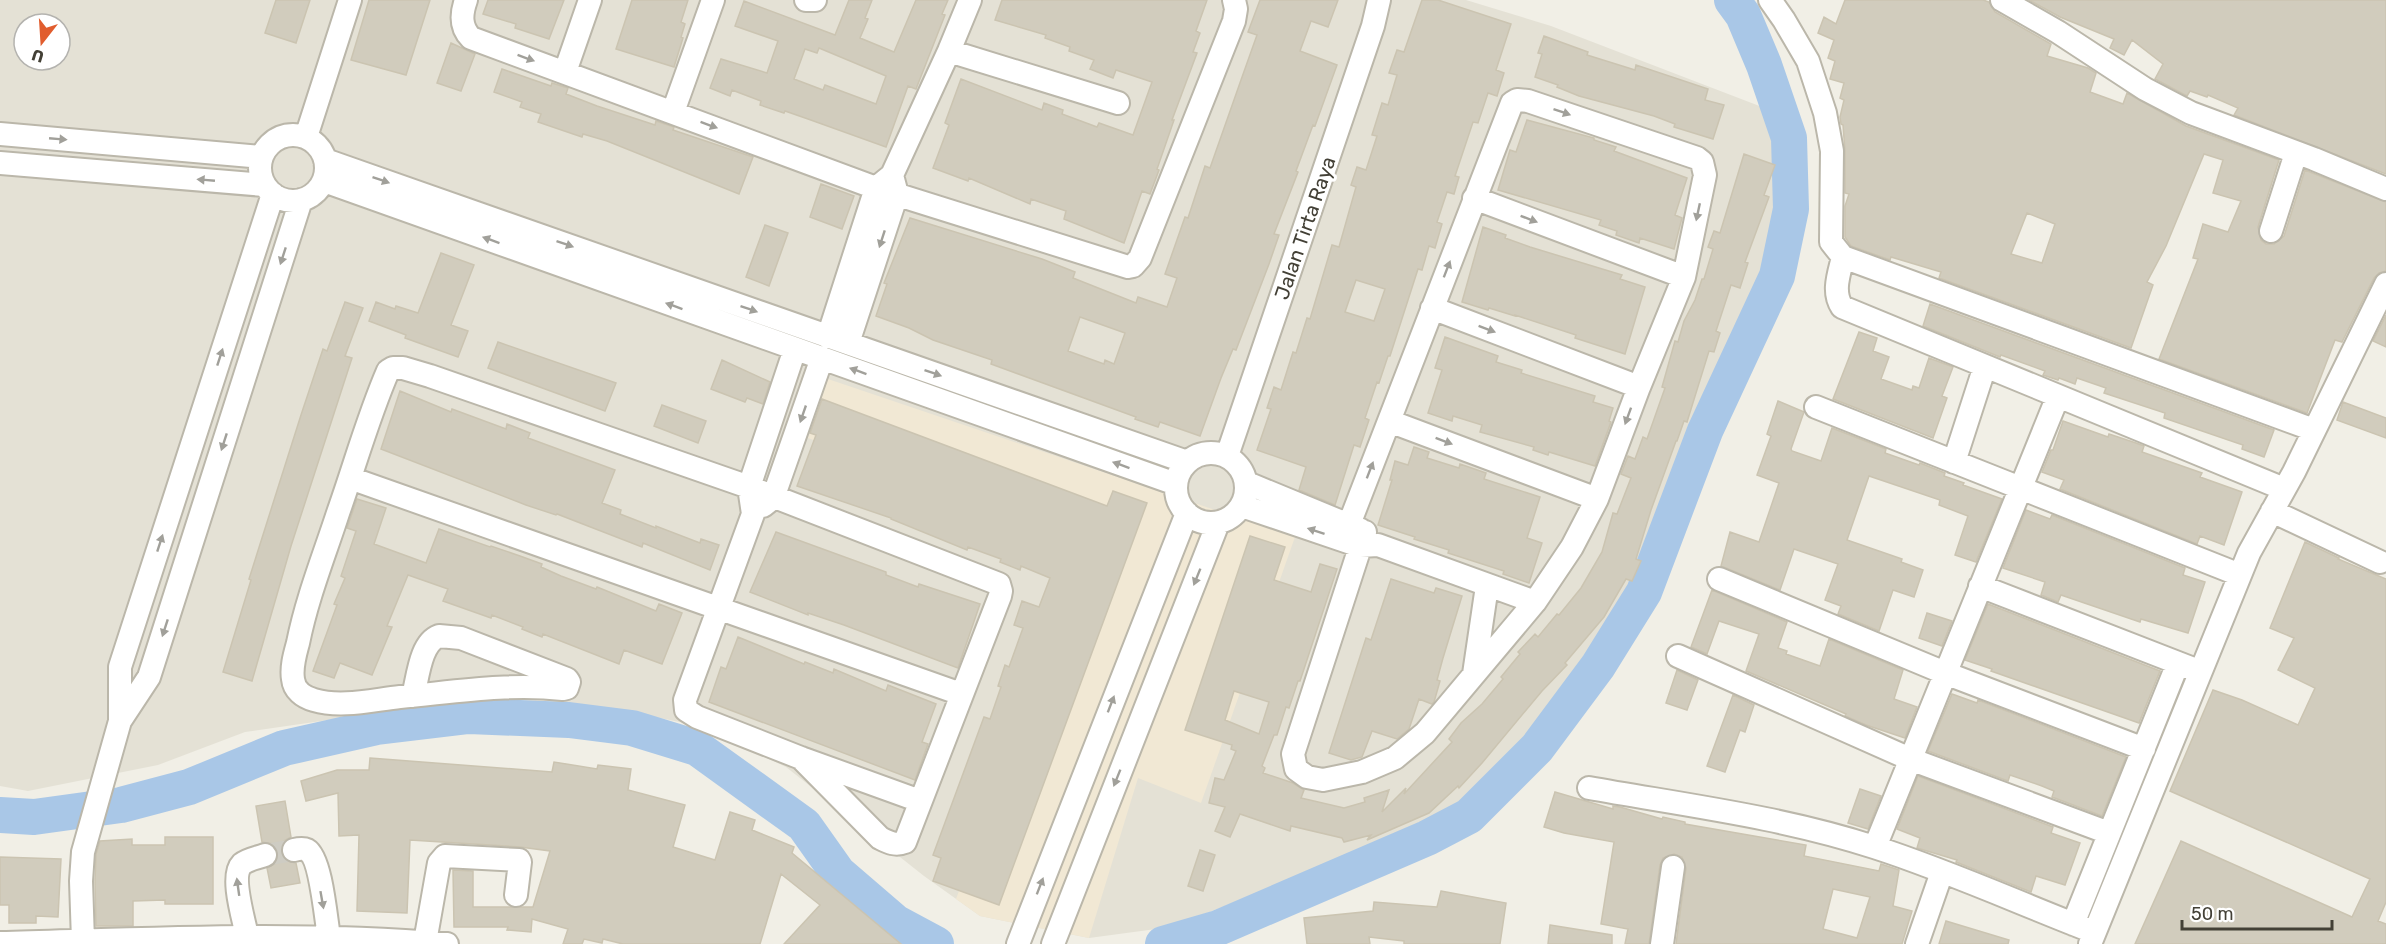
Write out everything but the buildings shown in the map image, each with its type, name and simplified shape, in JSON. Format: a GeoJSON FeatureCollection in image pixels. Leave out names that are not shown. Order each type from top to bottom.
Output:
{"type":"FeatureCollection","features":[{"type":"Feature","properties":{"kind":"street"},"geometry":{"type":"LineString","coordinates":[[306,137],[350,0]]}},
{"type":"Feature","properties":{"kind":"street"},"geometry":{"type":"LineString","coordinates":[[466,0],[462,22],[471,38],[673,112],[1120,265],[1133,266],[1140,258],[1234,21],[1236,9],[1234,0]]}},
{"type":"Feature","properties":{"kind":"street"},"geometry":{"type":"LineString","coordinates":[[565,72],[590,0]]}},
{"type":"Feature","properties":{"kind":"street"},"geometry":{"type":"LineString","coordinates":[[673,112],[713,0]]}},
{"type":"Feature","properties":{"kind":"street"},"geometry":{"type":"LineString","coordinates":[[806,0],[815,0]]}},
{"type":"Feature","properties":{"kind":"street"},"geometry":{"type":"LineString","coordinates":[[753,514],[773,498],[833,346],[889,185],[970,0]]}},
{"type":"Feature","properties":{"kind":"street","name":"Jalan Tirta Raya"},"geometry":{"type":"LineString","coordinates":[[1227,456],[1373,26],[1379,0]]}},
{"type":"Feature","properties":{"kind":"street"},"geometry":{"type":"LineString","coordinates":[[1770,0],[1808,61],[1825,113],[1832,151],[1831,242],[1843,257],[2314,430]]}},
{"type":"Feature","properties":{"kind":"street"},"geometry":{"type":"LineString","coordinates":[[2002,0],[2058,32],[2145,88],[2191,113],[2386,189]]}},
{"type":"Feature","properties":{"kind":"street"},"geometry":{"type":"LineString","coordinates":[[949,51],[1118,103]]}},
{"type":"Feature","properties":{"kind":"street"},"geometry":{"type":"LineString","coordinates":[[1516,100],[1528,100],[1697,158],[1705,165],[1705,176],[1684,277],[1597,499],[1572,547],[1535,602],[1425,733],[1395,758],[1362,772],[1323,780],[1307,777],[1296,769],[1293,754],[1359,538],[1389,420],[1474,198],[1509,107],[1516,100]]}},
{"type":"Feature","properties":{"kind":"street"},"geometry":{"type":"LineString","coordinates":[[0,134],[261,157]]}},
{"type":"Feature","properties":{"kind":"street"},"geometry":{"type":"LineString","coordinates":[[0,164],[268,190],[285,200],[301,200],[315,194],[324,171],[322,151],[306,137],[287,134],[270,143],[261,157],[260,170],[268,190],[120,667],[120,721],[83,852],[81,881],[83,941]]}},
{"type":"Feature","properties":{"kind":"street"},"geometry":{"type":"LineString","coordinates":[[2271,231],[2296,153]]}},
{"type":"Feature","properties":{"kind":"street"},"geometry":{"type":"LineString","coordinates":[[324,171],[833,346],[1186,462]]}},
{"type":"Feature","properties":{"kind":"street"},"geometry":{"type":"LineString","coordinates":[[324,171],[795,349],[833,346],[1176,484]]}},
{"type":"Feature","properties":{"kind":"street"},"geometry":{"type":"LineString","coordinates":[[1474,198],[1684,277]]}},
{"type":"Feature","properties":{"kind":"street"},"geometry":{"type":"LineString","coordinates":[[120,721],[149,677],[301,200]]}},
{"type":"Feature","properties":{"kind":"street"},"geometry":{"type":"LineString","coordinates":[[1843,257],[1837,289],[1837,300],[1842,308],[2284,489]]}},
{"type":"Feature","properties":{"kind":"street"},"geometry":{"type":"LineString","coordinates":[[1589,788],[1811,829],[1875,847],[2073,924],[2092,938],[2202,673],[2240,575],[2386,284]]}},
{"type":"Feature","properties":{"kind":"street"},"geometry":{"type":"LineString","coordinates":[[1432,308],[1639,387]]}},
{"type":"Feature","properties":{"kind":"street"},"geometry":{"type":"LineString","coordinates":[[795,349],[749,487],[753,514],[685,700],[686,710],[698,717],[801,758],[920,801]]}},
{"type":"Feature","properties":{"kind":"street"},"geometry":{"type":"LineString","coordinates":[[1954,462],[1985,366]]}},
{"type":"Feature","properties":{"kind":"street"},"geometry":{"type":"LineString","coordinates":[[413,696],[429,642],[444,635],[461,638],[567,679],[569,682],[567,688],[563,689],[529,685],[498,686],[413,696],[331,703],[311,699],[301,694],[294,685],[293,664],[303,621],[368,417],[388,371],[398,368],[430,376],[749,487],[999,584],[1000,596],[904,842],[889,843],[880,838],[801,758]]}},
{"type":"Feature","properties":{"kind":"street"},"geometry":{"type":"LineString","coordinates":[[1875,847],[2058,396]]}},
{"type":"Feature","properties":{"kind":"street"},"geometry":{"type":"LineString","coordinates":[[1816,406],[2240,575]]}},
{"type":"Feature","properties":{"kind":"street"},"geometry":{"type":"LineString","coordinates":[[1389,420],[1597,499]]}},
{"type":"Feature","properties":{"kind":"street"},"geometry":{"type":"LineString","coordinates":[[1206,453],[1216,453],[1227,456],[1237,463],[1247,483],[1246,495],[1242,506],[1232,517],[1218,523],[1207,523],[1186,513],[1177,495],[1176,484],[1186,462],[1206,453]]}},
{"type":"Feature","properties":{"kind":"street"},"geometry":{"type":"LineString","coordinates":[[350,478],[961,694]]}},
{"type":"Feature","properties":{"kind":"street"},"geometry":{"type":"LineString","coordinates":[[1247,483],[1359,538]]}},
{"type":"Feature","properties":{"kind":"street"},"geometry":{"type":"LineString","coordinates":[[1242,506],[1359,538],[1535,602]]}},
{"type":"Feature","properties":{"kind":"street"},"geometry":{"type":"LineString","coordinates":[[2272,511],[2380,562]]}},
{"type":"Feature","properties":{"kind":"street"},"geometry":{"type":"LineString","coordinates":[[1186,513],[1021,934],[1055,936],[1218,523]]}},
{"type":"Feature","properties":{"kind":"street"},"geometry":{"type":"LineString","coordinates":[[1719,579],[1945,674],[2145,750]]}},
{"type":"Feature","properties":{"kind":"street"},"geometry":{"type":"LineString","coordinates":[[1474,674],[1487,586]]}},
{"type":"Feature","properties":{"kind":"street"},"geometry":{"type":"LineString","coordinates":[[1980,586],[2202,673]]}},
{"type":"Feature","properties":{"kind":"street"},"geometry":{"type":"LineString","coordinates":[[1678,656],[1910,759],[2109,833]]}},
{"type":"Feature","properties":{"kind":"street"},"geometry":{"type":"LineString","coordinates":[[2073,924],[2145,750],[2178,663]]}},
{"type":"Feature","properties":{"kind":"street"},"geometry":{"type":"LineString","coordinates":[[1056,847],[1086,858]]}},
{"type":"Feature","properties":{"kind":"street"},"geometry":{"type":"LineString","coordinates":[[294,850],[301,848],[309,851],[316,862],[329,937]]}},
{"type":"Feature","properties":{"kind":"street"},"geometry":{"type":"LineString","coordinates":[[247,936],[236,881],[237,870],[244,862],[265,855]]}},
{"type":"Feature","properties":{"kind":"street"},"geometry":{"type":"LineString","coordinates":[[0,943],[247,936],[329,937],[436,943],[439,863],[442,857],[519,860],[516,895]]}},
{"type":"Feature","properties":{"kind":"street"},"geometry":{"type":"LineString","coordinates":[[1662,944],[1673,867]]}},
{"type":"Feature","properties":{"kind":"street"},"geometry":{"type":"LineString","coordinates":[[1917,944],[1942,872]]}},
{"type":"Feature","properties":{"kind":"shaded area"},"geometry":{"type":"Polygon","coordinates":[[[0,0],[1466,0],[1551,26],[1762,107],[1788,176],[1767,265],[1646,569],[1607,651],[1481,783],[1431,825],[1171,927],[1089,938],[980,916],[924,876],[786,767],[699,726],[621,710],[500,695],[388,705],[342,718],[245,732],[158,765],[28,791],[0,786],[0,0]]]}},
{"type":"Feature","properties":{"kind":"shaded area"},"geometry":{"type":"Polygon","coordinates":[[[828,379],[1295,537],[1201,803],[1138,778],[1089,938],[980,916],[956,899],[1087,545],[808,438],[828,379]]]}},
{"type":"Feature","properties":{"kind":"waterway"},"geometry":{"type":"LineString","coordinates":[[1163,944],[1218,928],[1427,838],[1469,816],[1537,748],[1598,666],[1644,592],[1705,431],[1777,276],[1791,209],[1789,138],[1764,65],[1743,15],[1732,0]]}},
{"type":"Feature","properties":{"kind":"waterway"},"geometry":{"type":"LineString","coordinates":[[0,815],[34,817],[121,805],[189,787],[284,748],[377,727],[469,716],[569,720],[632,728],[697,748],[804,825],[838,873],[895,922],[936,944]]}},
{"type":"Feature","properties":{"kind":"tunnel"},"geometry":{"type":"LineString","coordinates":[[265,855],[294,850]]}}]}
